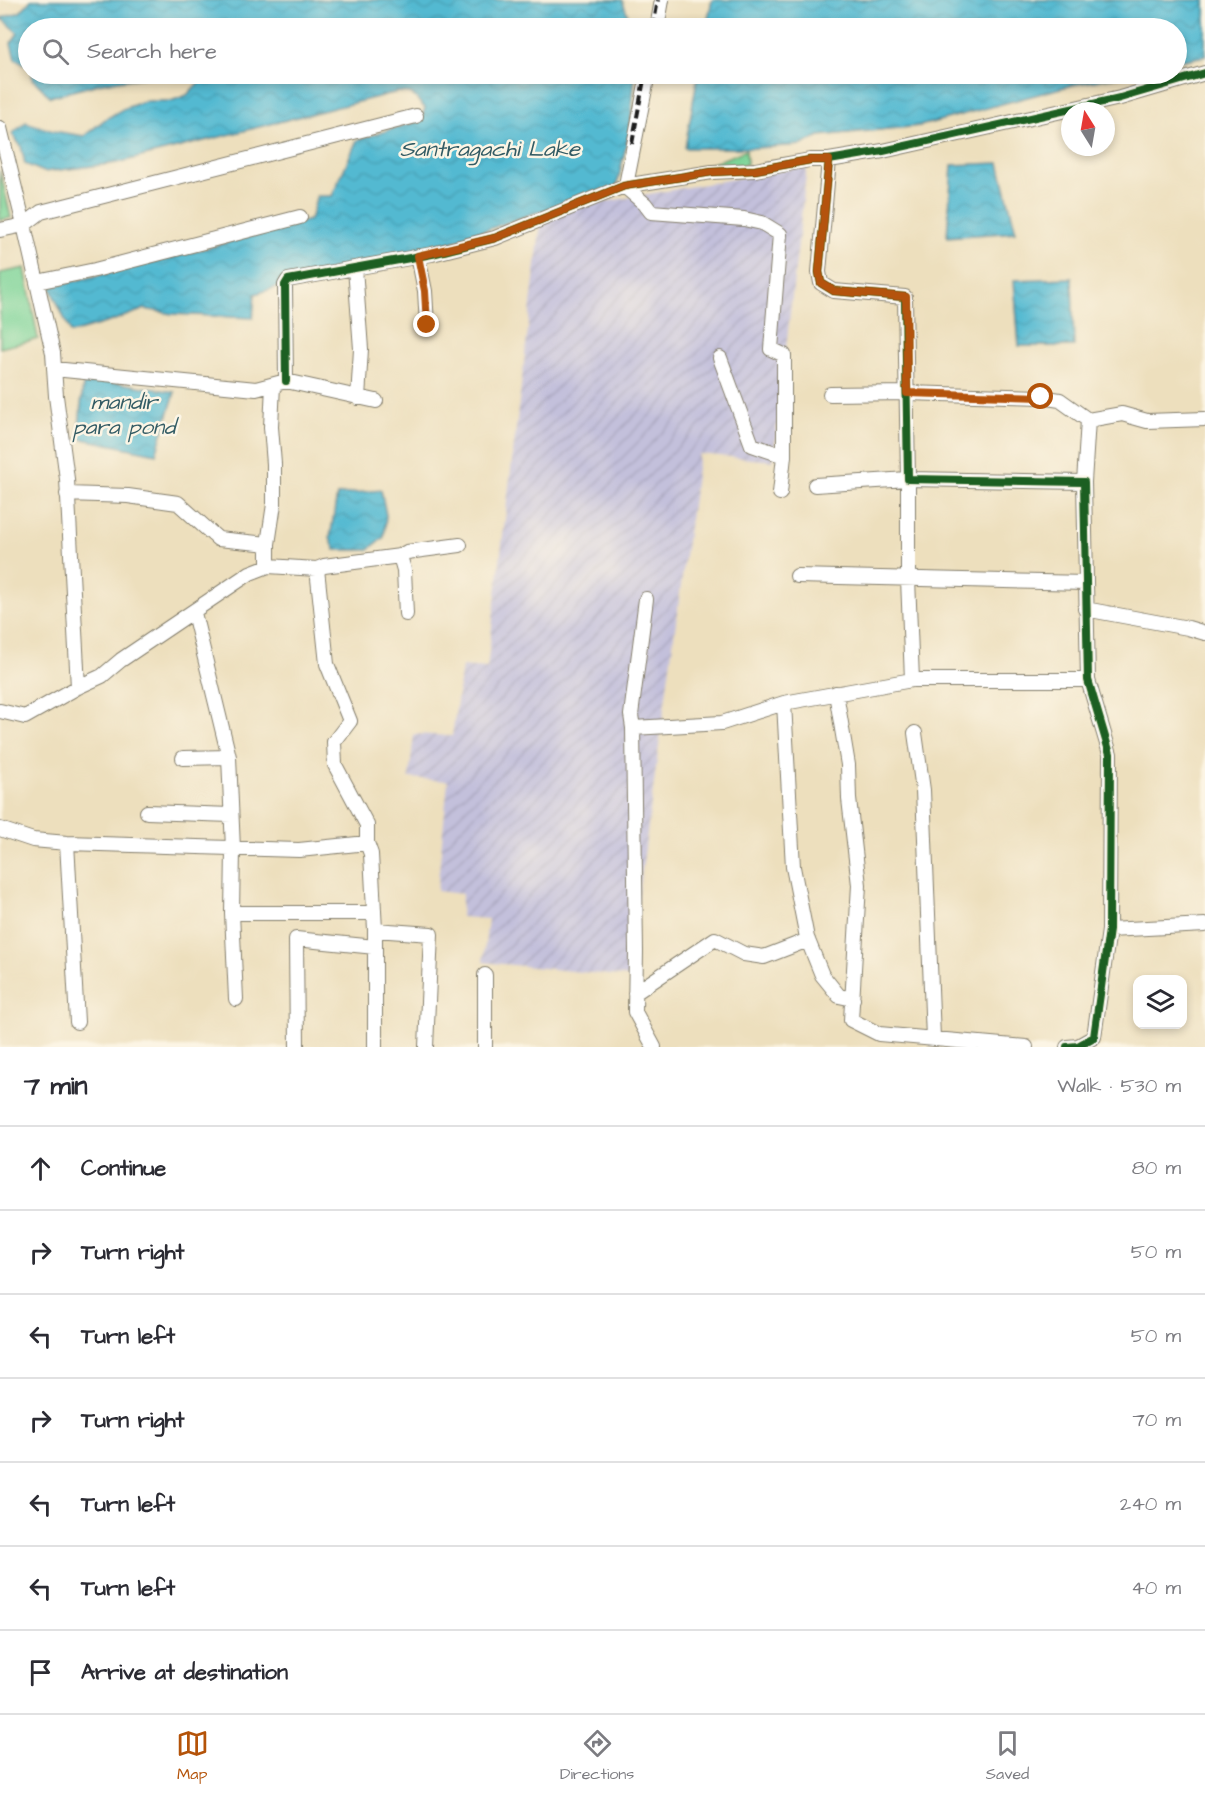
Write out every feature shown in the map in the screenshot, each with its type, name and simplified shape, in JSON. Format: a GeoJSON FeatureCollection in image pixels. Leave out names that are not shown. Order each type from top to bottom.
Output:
{"type":"FeatureCollection","features":[{"type":"Feature","properties":{"kind":"street"},"geometry":{"type":"LineString","coordinates":[[659,18],[662,0]]}},
{"type":"Feature","properties":{"kind":"street"},"geometry":{"type":"LineString","coordinates":[[1187,78],[1205,73]]}},
{"type":"Feature","properties":{"kind":"street"},"geometry":{"type":"LineString","coordinates":[[625,185],[646,84]]}},
{"type":"Feature","properties":{"kind":"street"},"geometry":{"type":"LineString","coordinates":[[268,566],[268,544],[274,504],[271,427],[280,383],[285,285],[288,280],[418,256],[495,238],[625,185],[712,172],[755,170],[810,160],[829,160],[883,151],[997,127],[1120,98],[1168,84]]}},
{"type":"Feature","properties":{"kind":"street"},"geometry":{"type":"LineString","coordinates":[[0,230],[24,225],[41,212],[416,116]]}},
{"type":"Feature","properties":{"kind":"street"},"geometry":{"type":"LineString","coordinates":[[0,128],[44,311],[54,369],[67,494],[78,687]]}},
{"type":"Feature","properties":{"kind":"street"},"geometry":{"type":"LineString","coordinates":[[829,160],[819,272],[821,283],[834,291],[906,297],[908,579],[912,680]]}},
{"type":"Feature","properties":{"kind":"street"},"geometry":{"type":"LineString","coordinates":[[625,185],[651,212],[744,219],[762,223],[780,234],[771,349],[784,355],[784,456],[780,493]]}},
{"type":"Feature","properties":{"kind":"street"},"geometry":{"type":"LineString","coordinates":[[37,282],[95,270],[300,217]]}},
{"type":"Feature","properties":{"kind":"street"},"geometry":{"type":"LineString","coordinates":[[418,256],[425,291],[427,325]]}},
{"type":"Feature","properties":{"kind":"street"},"geometry":{"type":"LineString","coordinates":[[355,268],[361,349],[358,398]]}},
{"type":"Feature","properties":{"kind":"street"},"geometry":{"type":"LineString","coordinates":[[720,358],[752,445],[784,456]]}},
{"type":"Feature","properties":{"kind":"street"},"geometry":{"type":"LineString","coordinates":[[54,369],[256,388],[280,383],[376,401]]}},
{"type":"Feature","properties":{"kind":"street"},"geometry":{"type":"LineString","coordinates":[[830,394],[907,393],[1041,397],[1060,400],[1089,420],[1122,414],[1148,421],[1205,419]]}},
{"type":"Feature","properties":{"kind":"street"},"geometry":{"type":"LineString","coordinates":[[1067,1047],[1080,1047],[1094,1037],[1109,930],[1110,754],[1088,681],[1084,482],[1089,420]]}},
{"type":"Feature","properties":{"kind":"street"},"geometry":{"type":"LineString","coordinates":[[815,485],[908,479],[1084,482]]}},
{"type":"Feature","properties":{"kind":"street"},"geometry":{"type":"LineString","coordinates":[[67,494],[128,496],[178,503],[218,539],[268,544]]}},
{"type":"Feature","properties":{"kind":"street"},"geometry":{"type":"LineString","coordinates":[[0,711],[25,717],[102,676],[121,660],[194,613],[231,585],[250,573],[268,566],[317,569],[324,566],[400,556],[407,552],[460,545]]}},
{"type":"Feature","properties":{"kind":"street"},"geometry":{"type":"LineString","coordinates":[[400,556],[404,570],[406,614]]}},
{"type":"Feature","properties":{"kind":"street"},"geometry":{"type":"LineString","coordinates":[[317,569],[327,664],[350,721],[333,742],[335,765],[367,825],[367,843],[371,854],[375,930],[375,1047]]}},
{"type":"Feature","properties":{"kind":"street"},"geometry":{"type":"LineString","coordinates":[[797,576],[1086,583]]}},
{"type":"Feature","properties":{"kind":"street"},"geometry":{"type":"LineString","coordinates":[[646,599],[631,715],[633,728],[635,1012],[654,1047]]}},
{"type":"Feature","properties":{"kind":"street"},"geometry":{"type":"LineString","coordinates":[[1086,609],[1205,633]]}},
{"type":"Feature","properties":{"kind":"street"},"geometry":{"type":"LineString","coordinates":[[194,613],[229,757],[236,999]]}},
{"type":"Feature","properties":{"kind":"street"},"geometry":{"type":"LineString","coordinates":[[633,728],[722,723],[784,703],[912,680],[1088,681]]}},
{"type":"Feature","properties":{"kind":"street"},"geometry":{"type":"LineString","coordinates":[[836,693],[848,765],[849,800],[859,885],[851,1020],[879,1034],[1026,1047]]}},
{"type":"Feature","properties":{"kind":"street"},"geometry":{"type":"LineString","coordinates":[[784,703],[794,867],[808,940],[822,975],[839,996],[853,999]]}},
{"type":"Feature","properties":{"kind":"street"},"geometry":{"type":"LineString","coordinates":[[915,733],[923,790],[933,1038]]}},
{"type":"Feature","properties":{"kind":"street"},"geometry":{"type":"LineString","coordinates":[[183,758],[229,757]]}},
{"type":"Feature","properties":{"kind":"street"},"geometry":{"type":"LineString","coordinates":[[147,812],[231,815]]}},
{"type":"Feature","properties":{"kind":"street"},"geometry":{"type":"LineString","coordinates":[[0,829],[33,840],[67,843],[298,850],[367,843]]}},
{"type":"Feature","properties":{"kind":"street"},"geometry":{"type":"LineString","coordinates":[[67,843],[77,1022]]}},
{"type":"Feature","properties":{"kind":"street"},"geometry":{"type":"LineString","coordinates":[[232,913],[374,913]]}},
{"type":"Feature","properties":{"kind":"street"},"geometry":{"type":"LineString","coordinates":[[1109,930],[1205,925]]}},
{"type":"Feature","properties":{"kind":"street"},"geometry":{"type":"LineString","coordinates":[[375,930],[431,934],[426,1047]]}},
{"type":"Feature","properties":{"kind":"street"},"geometry":{"type":"LineString","coordinates":[[297,1047],[296,939],[375,947]]}},
{"type":"Feature","properties":{"kind":"street"},"geometry":{"type":"LineString","coordinates":[[636,993],[716,939],[744,954],[764,957],[808,940]]}},
{"type":"Feature","properties":{"kind":"street"},"geometry":{"type":"LineString","coordinates":[[485,975],[485,1047]]}},
{"type":"Feature","properties":{"kind":"shaded area"},"geometry":{"type":"Polygon","coordinates":[[[807,166],[773,461],[699,454],[636,914],[630,977],[483,962],[488,919],[461,917],[462,894],[437,891],[448,781],[409,778],[414,734],[452,736],[462,666],[487,668],[542,213],[807,166]]]}},
{"type":"Feature","properties":{"kind":"green space"},"geometry":{"type":"Polygon","coordinates":[[[746,150],[747,164],[712,172],[686,174],[746,150]]]}},
{"type":"Feature","properties":{"kind":"green space"},"geometry":{"type":"Polygon","coordinates":[[[0,170],[11,218],[0,220],[0,170]]]}},
{"type":"Feature","properties":{"kind":"green space"},"geometry":{"type":"Polygon","coordinates":[[[25,268],[38,339],[0,348],[0,273],[25,268]]]}},
{"type":"Feature","properties":{"kind":"water"},"geometry":{"type":"Polygon","coordinates":[[[31,0],[622,0],[629,18],[18,18],[18,33],[1,18],[20,12],[31,0]]]}},
{"type":"Feature","properties":{"kind":"water"},"geometry":{"type":"Polygon","coordinates":[[[712,0],[1205,0],[1205,56],[1187,59],[1187,18],[708,18],[712,0]]]}},
{"type":"Feature","properties":{"kind":"water"},"geometry":{"type":"Polygon","coordinates":[[[18,33],[18,61],[15,59],[11,43],[18,33]]]}},
{"type":"Feature","properties":{"kind":"water"},"geometry":{"type":"Polygon","coordinates":[[[38,84],[98,84],[50,97],[38,84]]]}},
{"type":"Feature","properties":{"kind":"water","name":"Santragachi Lake"},"geometry":{"type":"Polygon","coordinates":[[[197,84],[634,84],[630,129],[615,194],[534,213],[449,243],[389,259],[335,269],[255,294],[253,318],[172,314],[145,309],[71,333],[50,287],[170,258],[310,220],[317,196],[332,196],[357,140],[421,120],[425,108],[411,93],[397,92],[117,163],[44,172],[25,164],[21,146],[12,134],[26,122],[53,131],[84,136],[123,109],[145,101],[171,101],[187,95],[197,84]]]}},
{"type":"Feature","properties":{"kind":"water"},"geometry":{"type":"Polygon","coordinates":[[[696,84],[1077,84],[920,126],[819,136],[802,145],[685,148],[696,84]]]}},
{"type":"Feature","properties":{"kind":"water"},"geometry":{"type":"Polygon","coordinates":[[[999,163],[1016,232],[947,237],[952,165],[999,163]]]}},
{"type":"Feature","properties":{"kind":"water"},"geometry":{"type":"Polygon","coordinates":[[[1072,278],[1074,346],[1019,346],[1014,280],[1072,278]]]}},
{"type":"Feature","properties":{"kind":"water","name":"mandir para pond"},"geometry":{"type":"Polygon","coordinates":[[[101,380],[175,392],[156,454],[78,438],[83,385],[101,380]]]}},
{"type":"Feature","properties":{"kind":"water"},"geometry":{"type":"Polygon","coordinates":[[[381,490],[386,515],[384,537],[368,550],[335,550],[330,538],[337,495],[381,490]]]}},
{"type":"Feature","properties":{"kind":"railway"},"geometry":{"type":"LineString","coordinates":[[655,18],[658,0]]}},
{"type":"Feature","properties":{"kind":"railway"},"geometry":{"type":"LineString","coordinates":[[632,144],[643,84]]}},
{"type":"Feature","properties":{"kind":"cycle path"},"geometry":{"type":"LineString","coordinates":[[1187,78],[1205,73]]}},
{"type":"Feature","properties":{"kind":"cycle path"},"geometry":{"type":"LineString","coordinates":[[286,381],[285,285],[288,280],[432,254],[495,238],[624,186],[712,172],[755,170],[810,160],[829,160],[883,151],[1120,98],[1168,84]]}},
{"type":"Feature","properties":{"kind":"cycle path"},"geometry":{"type":"LineString","coordinates":[[829,160],[819,272],[821,283],[834,291],[905,297],[908,479],[1084,482],[1088,680],[1110,754],[1109,930],[1094,1037],[1078,1046],[1067,1047]]}},
{"type":"Feature","properties":{"kind":"route"},"geometry":{"type":"LineString","coordinates":[[427,325],[425,291],[418,256],[495,238],[624,186],[712,172],[755,170],[810,160],[829,160],[819,272],[821,283],[834,291],[906,297],[907,393],[1041,397]]}}]}
